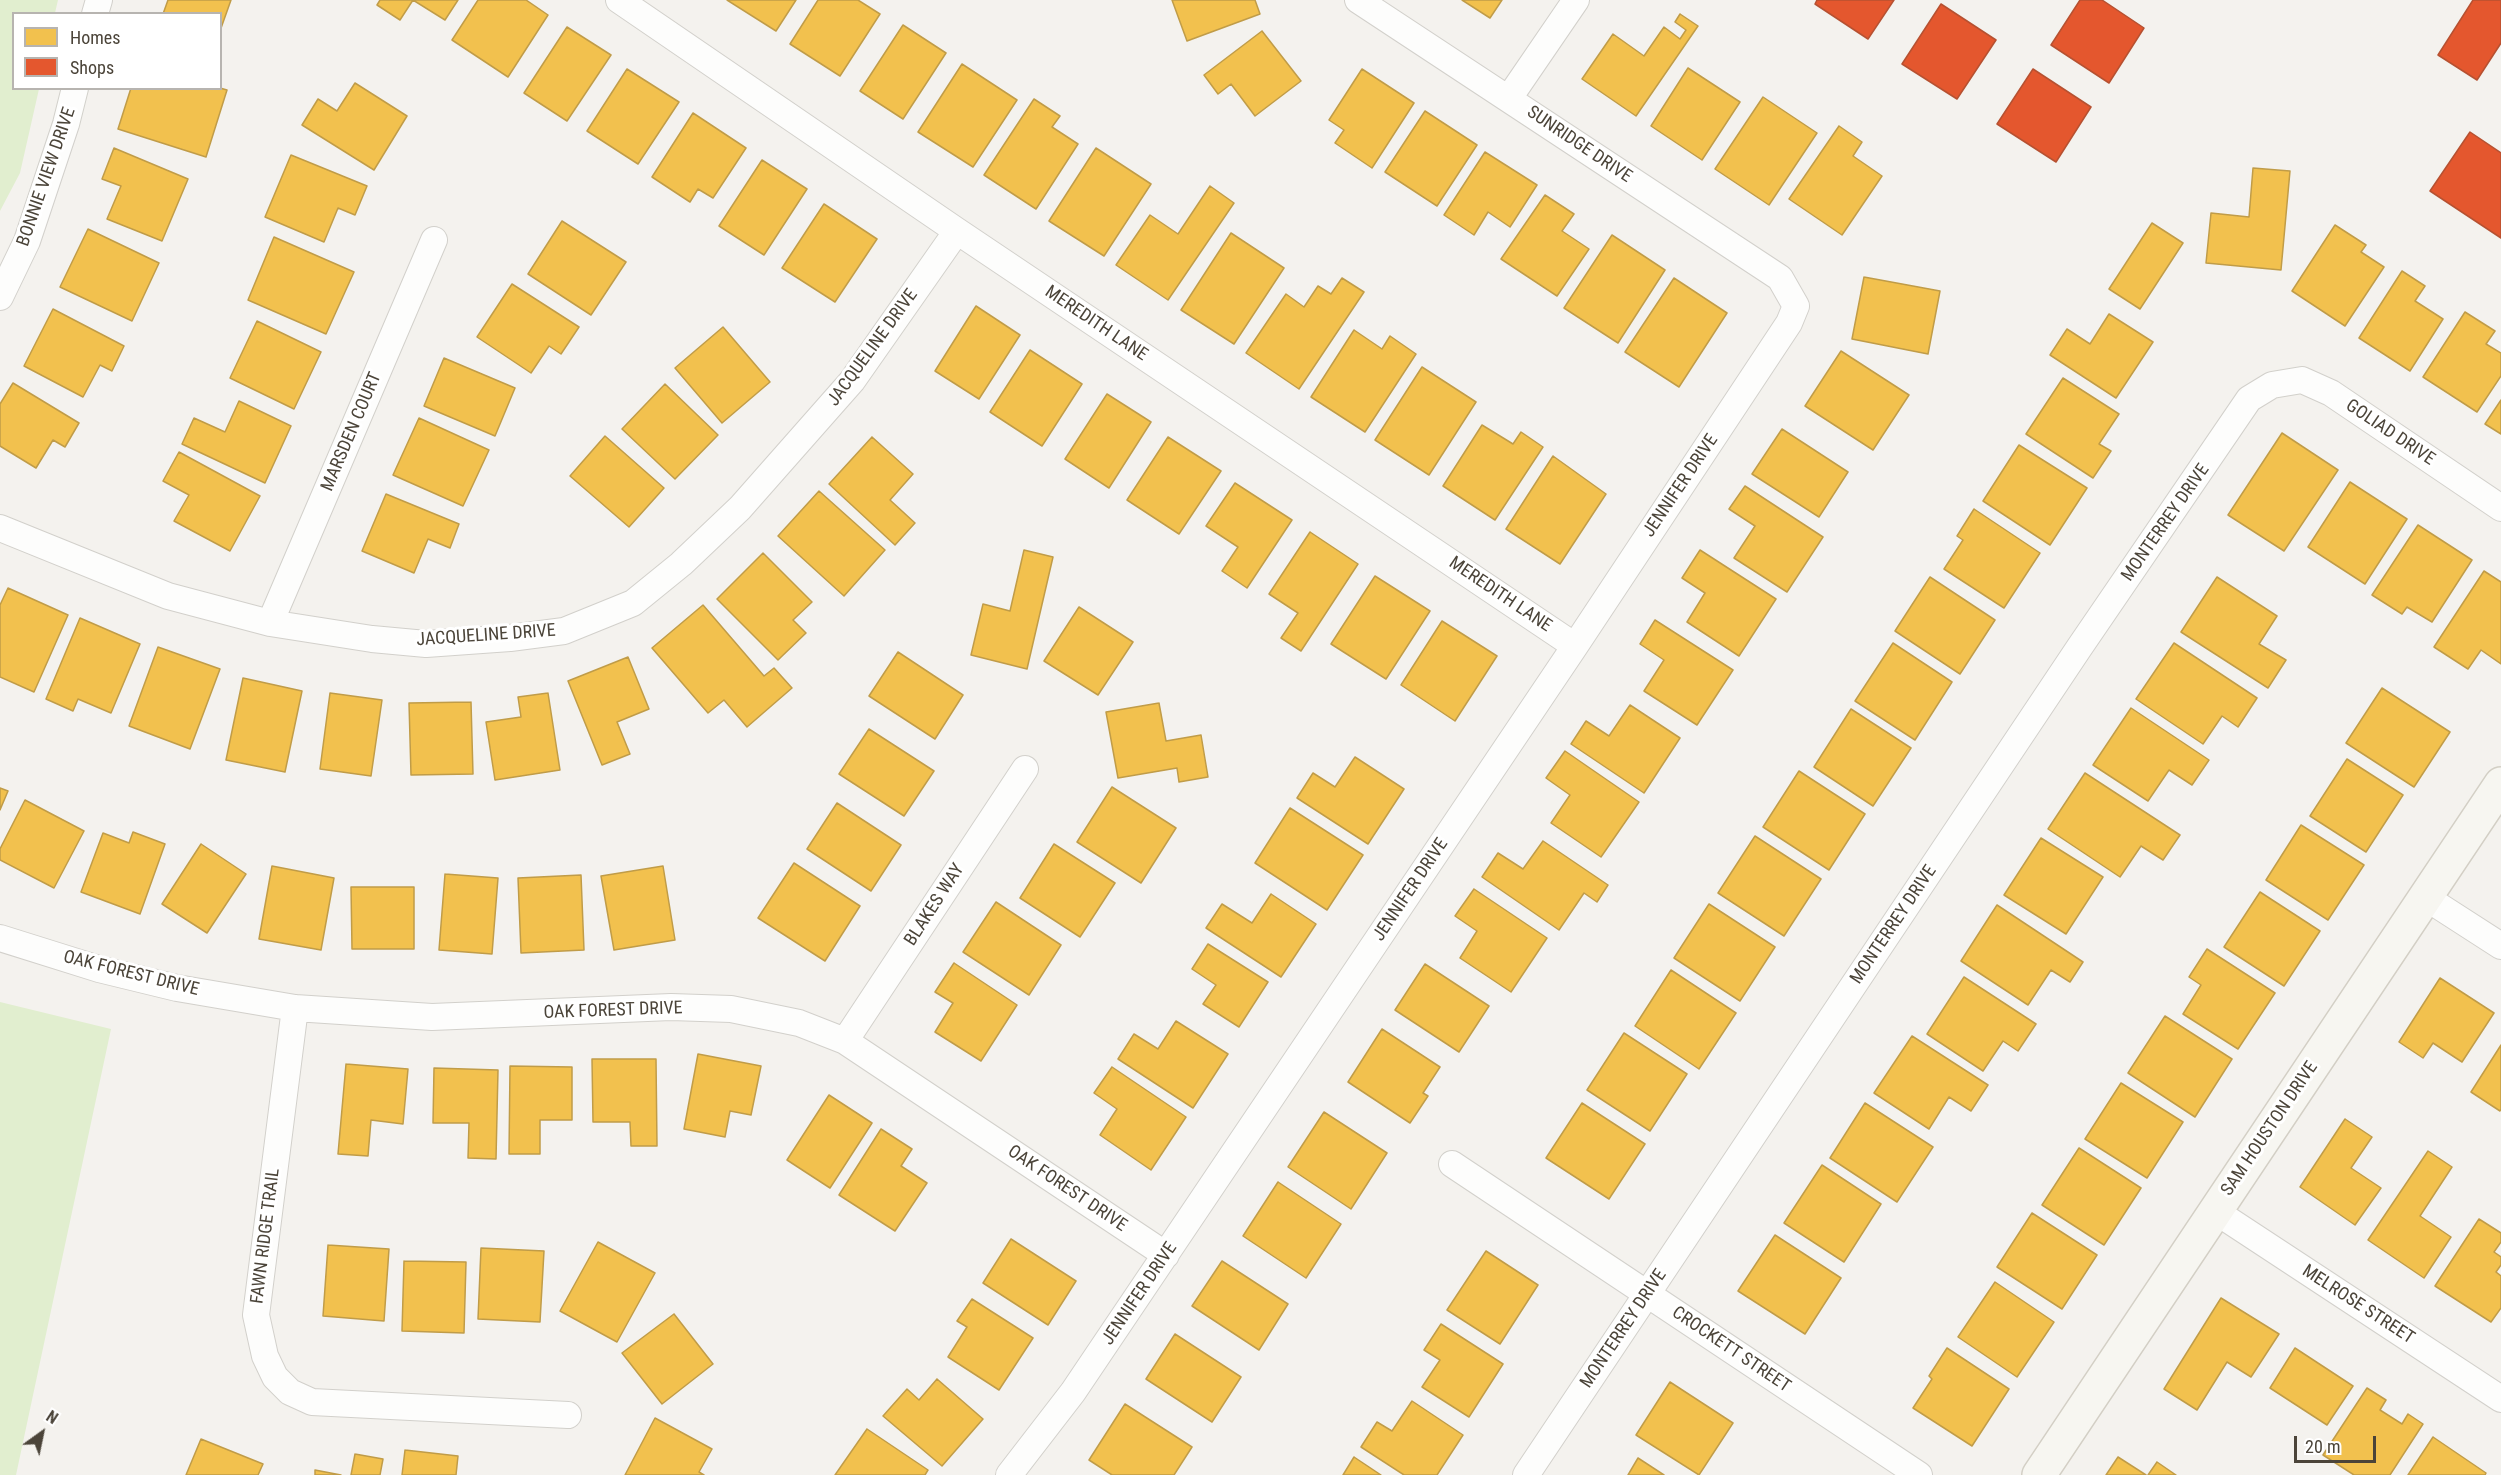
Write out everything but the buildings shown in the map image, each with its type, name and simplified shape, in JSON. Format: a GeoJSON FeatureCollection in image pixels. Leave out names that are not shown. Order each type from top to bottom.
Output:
{"type":"FeatureCollection","features":[{"type":"Feature","properties":{"kind":"street","name":"MEREDITH LANE"},"geometry":{"type":"LineString","coordinates":[[619,0],[957,231],[1575,646]]}},
{"type":"Feature","properties":{"kind":"street","name":"SUNRIDGE DRIVE"},"geometry":{"type":"LineString","coordinates":[[1358,0],[1780,278],[1793,297]]}},
{"type":"Feature","properties":{"kind":"street"},"geometry":{"type":"LineString","coordinates":[[1509,98],[1576,0]]}},
{"type":"Feature","properties":{"kind":"street","name":"BONNIE VIEW DRIVE"},"geometry":{"type":"LineString","coordinates":[[0,297],[27,241],[66,124],[74,90]]}},
{"type":"Feature","properties":{"kind":"street","name":"JACQUELINE DRIVE"},"geometry":{"type":"LineString","coordinates":[[0,528],[168,596],[270,623],[372,639],[426,644],[510,638],[564,630],[633,603],[681,564],[740,508],[852,381],[957,231]]}},
{"type":"Feature","properties":{"kind":"street","name":"MARSDEN COURT"},"geometry":{"type":"LineString","coordinates":[[270,623],[434,240]]}},
{"type":"Feature","properties":{"kind":"street","name":"JENNIFER DRIVE"},"geometry":{"type":"LineString","coordinates":[[1009,1475],[1073,1392],[1575,646],[1789,324],[1796,306],[1793,297]]}},
{"type":"Feature","properties":{"kind":"street","name":"GOLIAD DRIVE"},"geometry":{"type":"LineString","coordinates":[[2272,385],[2302,380],[2331,393],[2501,508]]}},
{"type":"Feature","properties":{"kind":"street","name":"MONTERREY DRIVE"},"geometry":{"type":"LineString","coordinates":[[1526,1475],[2066,668],[2249,399],[2272,385]]}},
{"type":"Feature","properties":{"kind":"street","name":"BLAKES WAY"},"geometry":{"type":"LineString","coordinates":[[845,1041],[1025,769]]}},
{"type":"Feature","properties":{"kind":"street","name":"SAM HOUSTON DRIVE"},"geometry":{"type":"LineString","coordinates":[[2039,1475],[2501,784]]}},
{"type":"Feature","properties":{"kind":"street"},"geometry":{"type":"LineString","coordinates":[[2426,897],[2501,946]]}},
{"type":"Feature","properties":{"kind":"street","name":"OAK FOREST DRIVE"},"geometry":{"type":"LineString","coordinates":[[0,938],[99,969],[177,988],[294,1008],[432,1017],[671,1007],[731,1009],[799,1023],[845,1041],[1166,1255]]}},
{"type":"Feature","properties":{"kind":"street","name":"FAWN RIDGE TRAIL"},"geometry":{"type":"LineString","coordinates":[[294,1008],[256,1315],[265,1356],[275,1377],[290,1392],[312,1402],[568,1415]]}},
{"type":"Feature","properties":{"kind":"street","name":"CROCKETT STREET"},"geometry":{"type":"LineString","coordinates":[[1452,1164],[1919,1475]]}},
{"type":"Feature","properties":{"kind":"street","name":"MELROSE STREET"},"geometry":{"type":"LineString","coordinates":[[2215,1211],[2501,1399]]}},
{"type":"Feature","properties":{"kind":"green space"},"geometry":{"type":"Polygon","coordinates":[[[0,0],[58,0],[55,12],[12,12],[12,90],[39,90],[20,173],[0,211],[0,0]]]}},
{"type":"Feature","properties":{"kind":"green space"},"geometry":{"type":"Polygon","coordinates":[[[0,1002],[111,1029],[16,1475],[0,1475],[0,1002]]]}}]}
